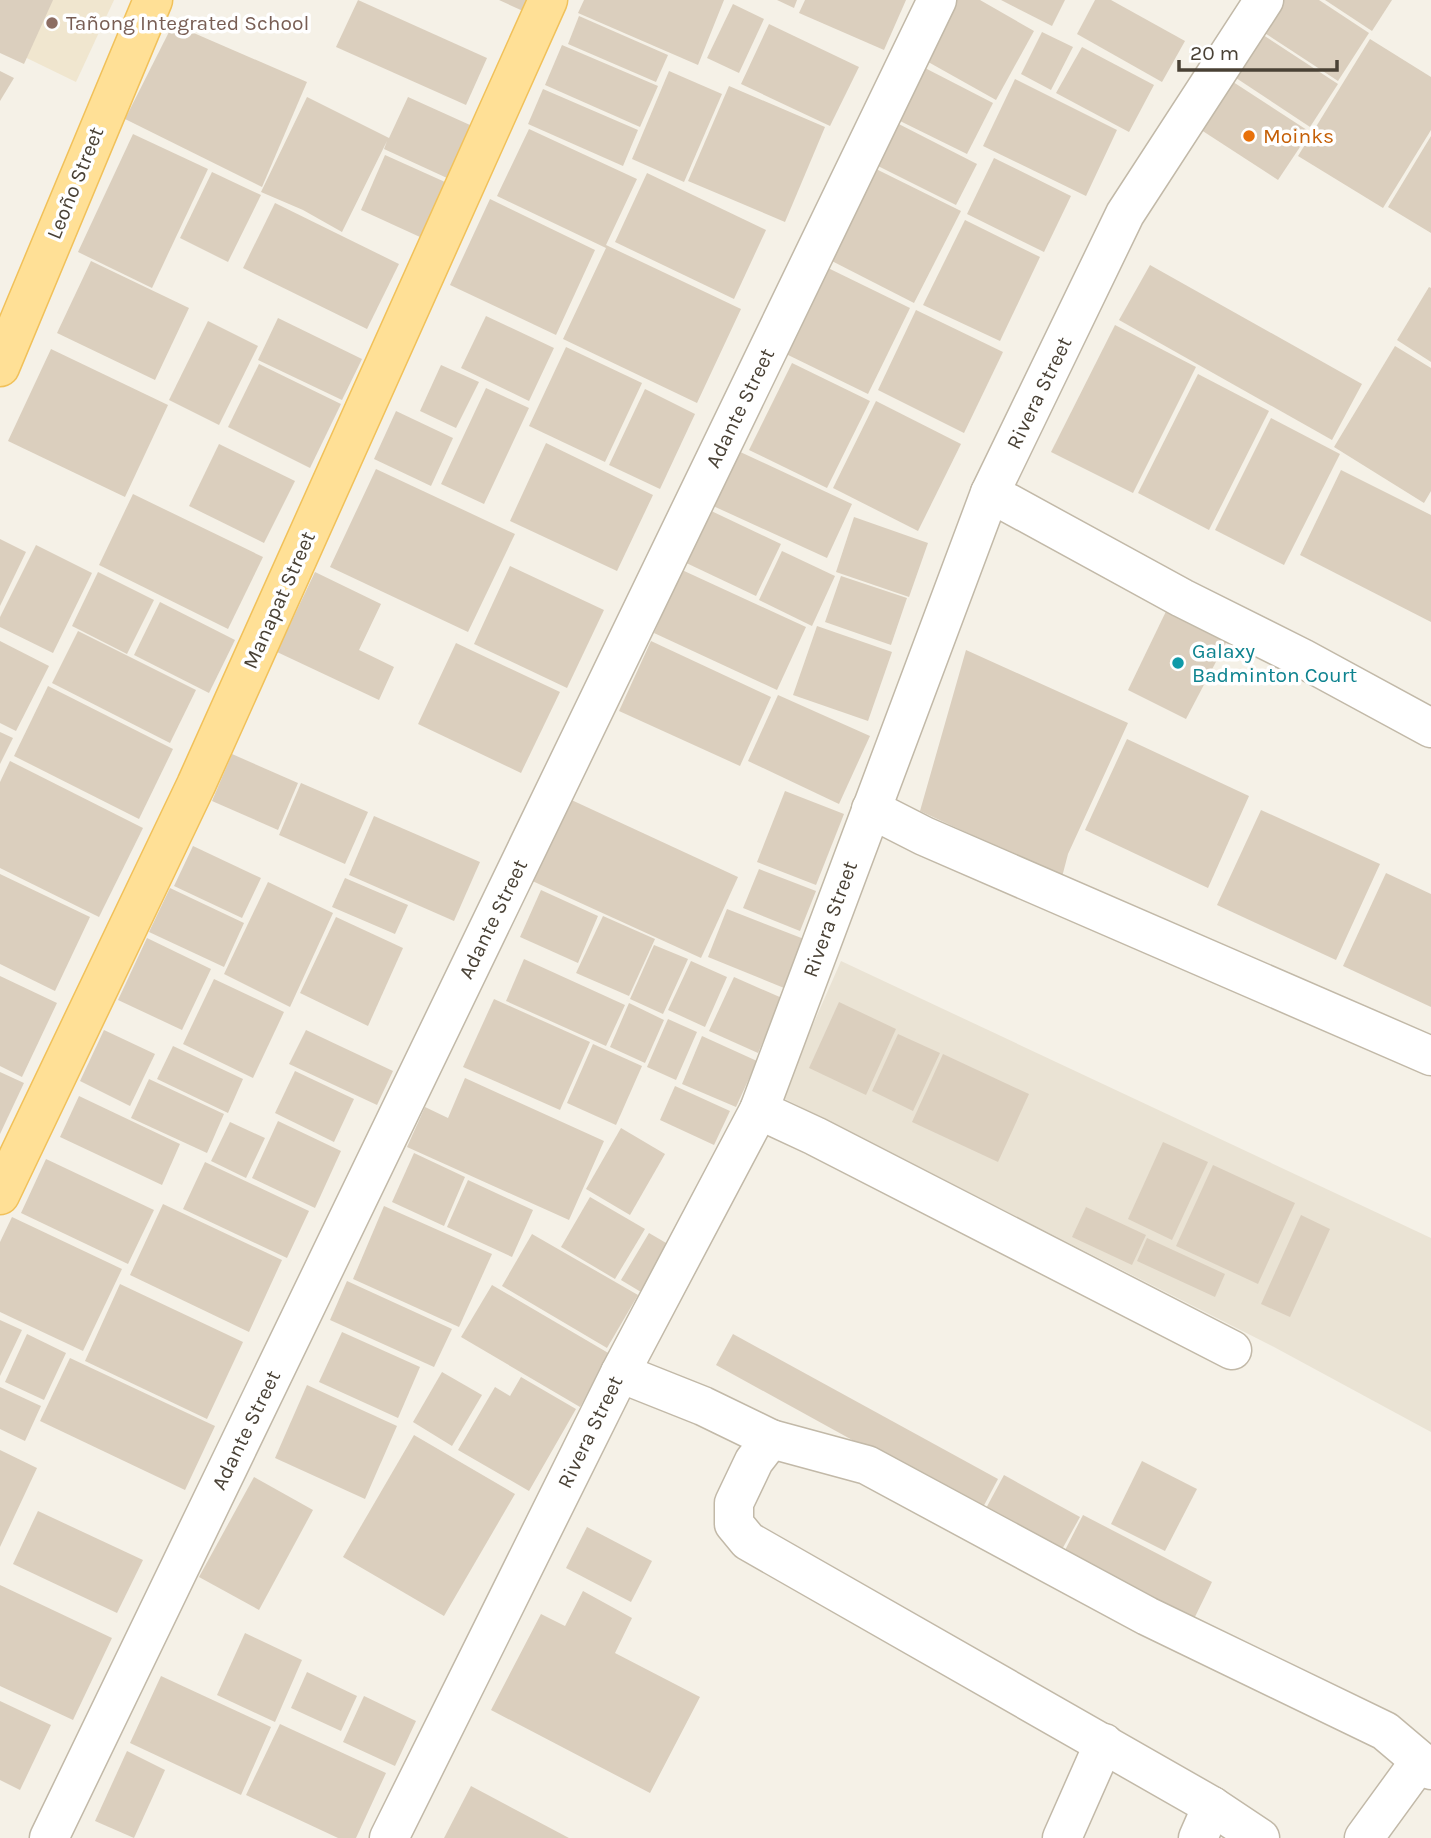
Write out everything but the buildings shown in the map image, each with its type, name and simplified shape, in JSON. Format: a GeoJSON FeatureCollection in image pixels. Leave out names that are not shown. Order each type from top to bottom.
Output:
{"type":"FeatureCollection","features":[{"type":"Feature","properties":{"kind":"main road","name":"Leoño Street"},"geometry":{"type":"LineString","coordinates":[[0,367],[153,0]]}},
{"type":"Feature","properties":{"kind":"main road","name":"Manapat Street"},"geometry":{"type":"LineString","coordinates":[[0,1195],[196,785],[548,0]]}},
{"type":"Feature","properties":{"kind":"street","name":"Adante Street"},"geometry":{"type":"LineString","coordinates":[[49,1838],[937,0]]}},
{"type":"Feature","properties":{"kind":"street","name":"Rivera Street"},"geometry":{"type":"LineString","coordinates":[[389,1838],[620,1373],[759,1110],[990,494],[1125,214],[1264,0]]}},
{"type":"Feature","properties":{"kind":"street"},"geometry":{"type":"LineString","coordinates":[[990,494],[1431,728]]}},
{"type":"Feature","properties":{"kind":"street"},"geometry":{"type":"LineString","coordinates":[[871,809],[924,836],[1431,1056]]}},
{"type":"Feature","properties":{"kind":"street"},"geometry":{"type":"LineString","coordinates":[[759,1110],[815,1136],[1232,1350]]}},
{"type":"Feature","properties":{"kind":"street"},"geometry":{"type":"LineString","coordinates":[[620,1373],[704,1406],[771,1439],[867,1465],[1147,1616],[1385,1731],[1425,1765],[1364,1838]]}},
{"type":"Feature","properties":{"kind":"street"},"geometry":{"type":"LineString","coordinates":[[771,1439],[754,1461],[734,1503],[734,1524],[748,1541],[1104,1743],[1205,1822],[1260,1838]]}},
{"type":"Feature","properties":{"kind":"street"},"geometry":{"type":"LineString","coordinates":[[1062,1838],[1104,1743]]}},
{"type":"Feature","properties":{"kind":"shaded area","name":"Tañong Integrated School"},"geometry":{"type":"Polygon","coordinates":[[[0,0],[114,0],[76,82],[0,45],[0,0]]]}},
{"type":"Feature","properties":{"kind":"shaded area"},"geometry":{"type":"Polygon","coordinates":[[[841,961],[1431,1238],[1431,1432],[1274,1347],[781,1097],[841,961]]]}},
{"type":"Feature","properties":{"kind":"place","name":"Tañong Integrated School"},"geometry":{"type":"Point","coordinates":[52,23]}},
{"type":"Feature","properties":{"kind":"place","name":"Moinks"},"geometry":{"type":"Point","coordinates":[1249,136]}},
{"type":"Feature","properties":{"kind":"place","name":"Galaxy Badminton Court"},"geometry":{"type":"Point","coordinates":[1178,663]}}]}
